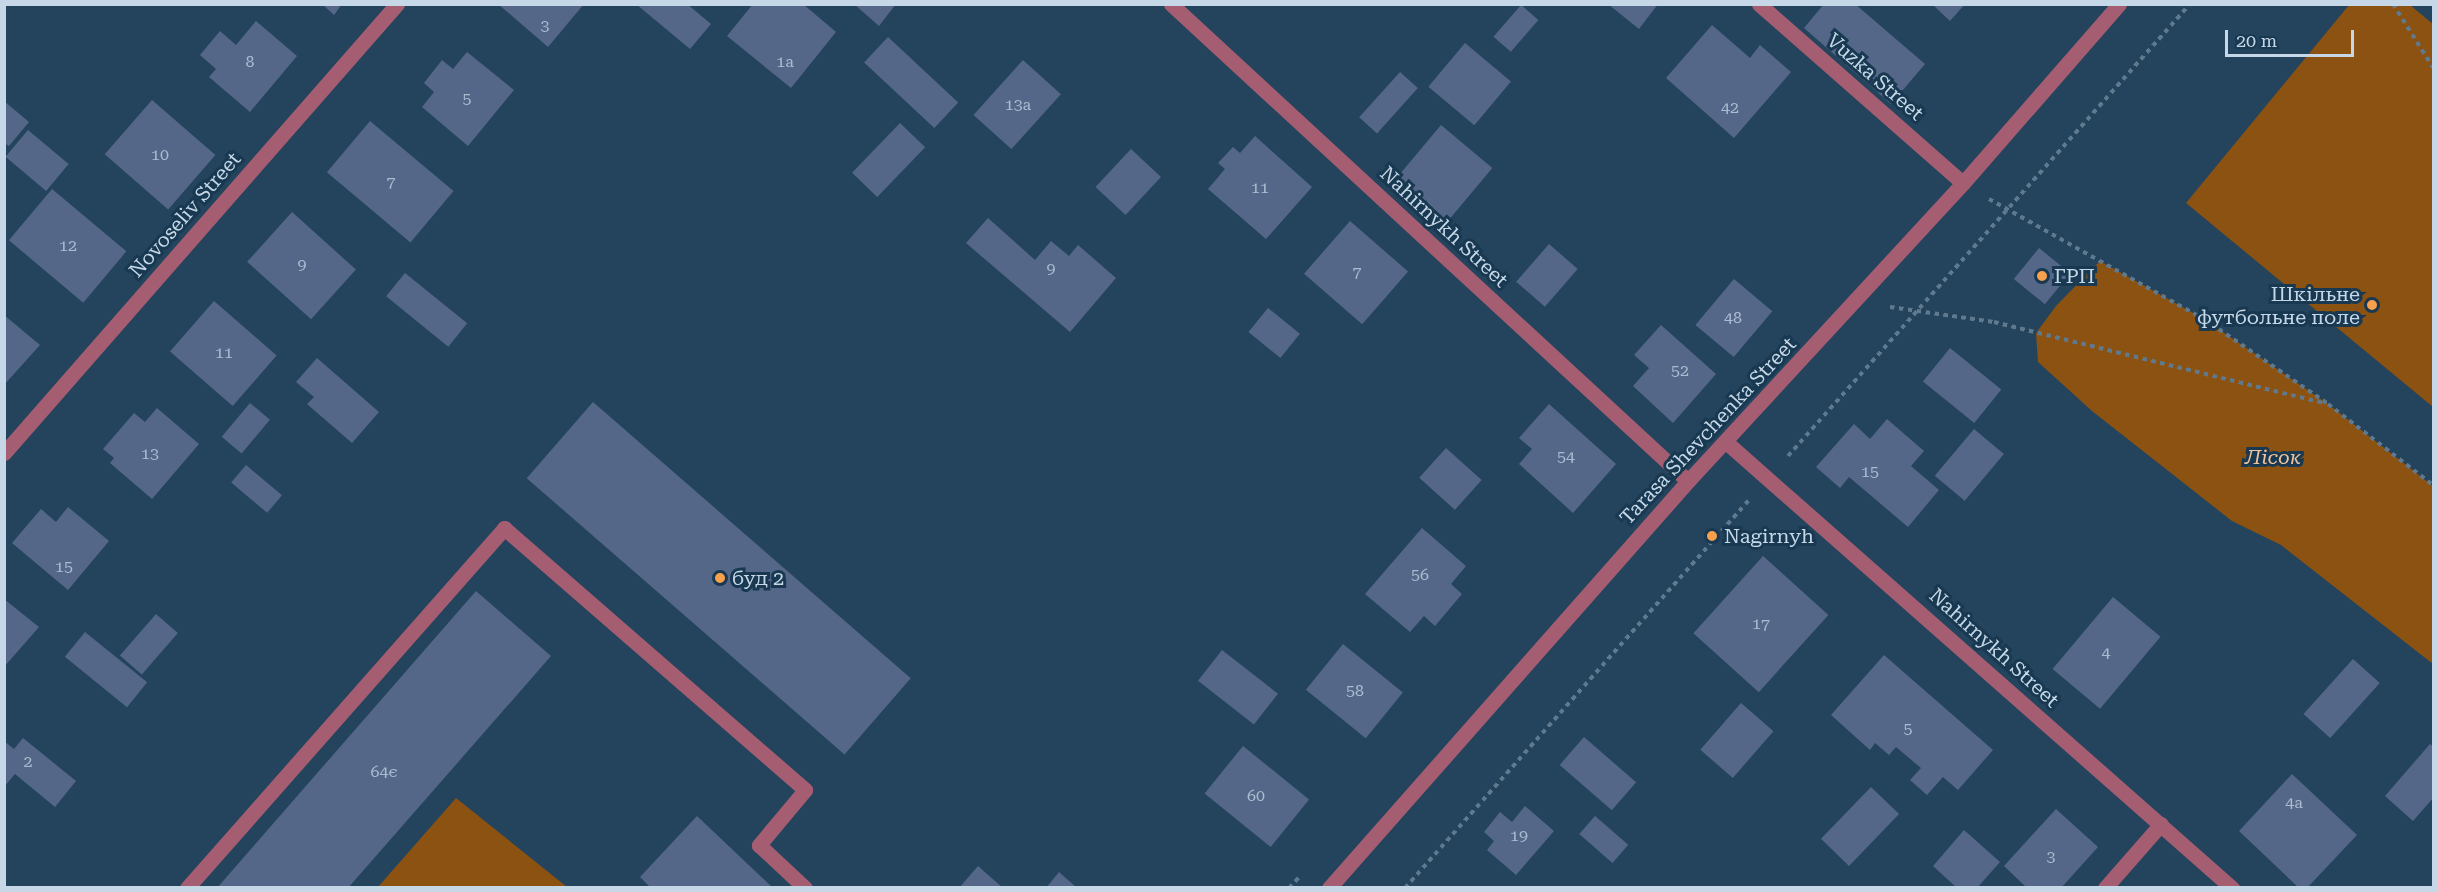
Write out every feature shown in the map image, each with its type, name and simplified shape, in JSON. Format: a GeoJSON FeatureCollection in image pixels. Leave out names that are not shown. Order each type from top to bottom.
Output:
{"type":"FeatureCollection","features":[{"type":"Feature","properties":{"kind":"street","name":"Novoseliv Street"},"geometry":{"type":"LineString","coordinates":[[4,453],[398,4]]}},
{"type":"Feature","properties":{"kind":"street","name":"Nahirnykh Street"},"geometry":{"type":"LineString","coordinates":[[1171,4],[1688,480]]}},
{"type":"Feature","properties":{"kind":"street","name":"Vuzka Street"},"geometry":{"type":"LineString","coordinates":[[1759,4],[1963,183]]}},
{"type":"Feature","properties":{"kind":"street","name":"Tarasa Shevchenka Street"},"geometry":{"type":"LineString","coordinates":[[1329,888],[1688,480],[1726,442],[1963,183],[2119,4]]}},
{"type":"Feature","properties":{"kind":"street","name":"Nahirnykh Street"},"geometry":{"type":"LineString","coordinates":[[1726,442],[1769,477],[2232,888]]}},
{"type":"Feature","properties":{"kind":"street"},"geometry":{"type":"LineString","coordinates":[[187,888],[504,528],[805,790],[759,845],[805,888]]}},
{"type":"Feature","properties":{"kind":"street"},"geometry":{"type":"LineString","coordinates":[[2105,888],[2161,824]]}},
{"type":"Feature","properties":{"kind":"path"},"geometry":{"type":"LineString","coordinates":[[1405,888],[2190,4]]}},
{"type":"Feature","properties":{"kind":"path"},"geometry":{"type":"LineString","coordinates":[[2393,4],[2433,69]]}},
{"type":"Feature","properties":{"kind":"path"},"geometry":{"type":"LineString","coordinates":[[1963,183],[2204,319],[2328,404],[2433,486]]}},
{"type":"Feature","properties":{"kind":"path"},"geometry":{"type":"LineString","coordinates":[[1858,298],[1915,313],[1994,322],[2328,404]]}},
{"type":"Feature","properties":{"kind":"green space","name":"Шкільне футбольне поле"},"geometry":{"type":"Polygon","coordinates":[[[2349,5],[2410,5],[2433,24],[2433,407],[2186,203],[2349,5]]]}},
{"type":"Feature","properties":{"kind":"green space","name":"Лісок"},"geometry":{"type":"Polygon","coordinates":[[[2100,261],[2204,319],[2328,404],[2433,486],[2433,664],[2281,545],[2232,521],[2092,411],[2038,362],[2036,333],[2056,306],[2100,261]]]}},
{"type":"Feature","properties":{"kind":"green space"},"geometry":{"type":"Polygon","coordinates":[[[456,798],[567,887],[378,887],[456,798]]]}},
{"type":"Feature","properties":{"kind":"building"},"geometry":{"type":"Polygon","coordinates":[[[322,4],[342,4],[334,15],[322,4]]]}},
{"type":"Feature","properties":{"kind":"building"},"geometry":{"type":"Polygon","coordinates":[[[498,4],[584,4],[548,47],[498,4]]]}},
{"type":"Feature","properties":{"kind":"building"},"geometry":{"type":"Polygon","coordinates":[[[636,4],[687,4],[711,24],[690,49],[636,4]]]}},
{"type":"Feature","properties":{"kind":"building"},"geometry":{"type":"Polygon","coordinates":[[[753,4],[803,4],[836,32],[791,88],[727,36],[753,4]]]}},
{"type":"Feature","properties":{"kind":"building"},"geometry":{"type":"Polygon","coordinates":[[[854,4],[896,4],[879,26],[854,4]]]}},
{"type":"Feature","properties":{"kind":"building"},"geometry":{"type":"Polygon","coordinates":[[[1608,4],[1658,4],[1639,29],[1608,4]]]}},
{"type":"Feature","properties":{"kind":"building"},"geometry":{"type":"Polygon","coordinates":[[[1824,4],[1855,4],[1925,64],[1891,104],[1804,28],[1824,4]]]}},
{"type":"Feature","properties":{"kind":"building"},"geometry":{"type":"Polygon","coordinates":[[[1932,4],[1965,4],[1950,21],[1932,4]]]}},
{"type":"Feature","properties":{"kind":"building"},"geometry":{"type":"Polygon","coordinates":[[[1521,5],[1538,20],[1511,52],[1493,37],[1521,5]]]}},
{"type":"Feature","properties":{"kind":"building"},"geometry":{"type":"Polygon","coordinates":[[[256,21],[297,56],[250,112],[209,77],[216,69],[200,55],[220,31],[236,45],[256,21]]]}},
{"type":"Feature","properties":{"kind":"building"},"geometry":{"type":"Polygon","coordinates":[[[1712,25],[1750,58],[1760,45],[1791,72],[1734,138],[1666,78],[1712,25]]]}},
{"type":"Feature","properties":{"kind":"building"},"geometry":{"type":"Polygon","coordinates":[[[888,37],[958,102],[934,128],[864,63],[888,37]]]}},
{"type":"Feature","properties":{"kind":"building"},"geometry":{"type":"Polygon","coordinates":[[[1465,43],[1511,82],[1474,125],[1428,87],[1465,43]]]}},
{"type":"Feature","properties":{"kind":"building"},"geometry":{"type":"Polygon","coordinates":[[[467,52],[514,90],[468,146],[422,107],[434,92],[424,83],[442,60],[453,69],[467,52]]]}},
{"type":"Feature","properties":{"kind":"building"},"geometry":{"type":"Polygon","coordinates":[[[1023,60],[1061,94],[1011,149],[973,115],[1023,60]]]}},
{"type":"Feature","properties":{"kind":"building"},"geometry":{"type":"Polygon","coordinates":[[[1400,72],[1418,88],[1377,133],[1359,117],[1400,72]]]}},
{"type":"Feature","properties":{"kind":"building"},"geometry":{"type":"Polygon","coordinates":[[[152,100],[215,155],[168,209],[105,154],[152,100]]]}},
{"type":"Feature","properties":{"kind":"building"},"geometry":{"type":"Polygon","coordinates":[[[4,101],[29,122],[9,146],[4,143],[4,101]]]}},
{"type":"Feature","properties":{"kind":"building"},"geometry":{"type":"Polygon","coordinates":[[[370,121],[453,191],[410,242],[327,172],[370,121]]]}},
{"type":"Feature","properties":{"kind":"building"},"geometry":{"type":"Polygon","coordinates":[[[900,123],[925,147],[877,197],[852,173],[900,123]]]}},
{"type":"Feature","properties":{"kind":"building"},"geometry":{"type":"Polygon","coordinates":[[[1441,125],[1492,168],[1445,224],[1394,181],[1441,125]]]}},
{"type":"Feature","properties":{"kind":"building"},"geometry":{"type":"Polygon","coordinates":[[[28,130],[69,164],[46,191],[6,157],[28,130]]]}},
{"type":"Feature","properties":{"kind":"building"},"geometry":{"type":"Polygon","coordinates":[[[1255,136],[1312,187],[1266,239],[1208,189],[1225,169],[1218,163],[1233,147],[1240,153],[1255,136]]]}},
{"type":"Feature","properties":{"kind":"building"},"geometry":{"type":"Polygon","coordinates":[[[1131,149],[1161,177],[1126,215],[1096,187],[1131,149]]]}},
{"type":"Feature","properties":{"kind":"building"},"geometry":{"type":"Polygon","coordinates":[[[52,189],[126,251],[83,303],[9,240],[52,189]]]}},
{"type":"Feature","properties":{"kind":"building"},"geometry":{"type":"Polygon","coordinates":[[[292,212],[356,270],[311,319],[247,262],[292,212]]]}},
{"type":"Feature","properties":{"kind":"building"},"geometry":{"type":"Polygon","coordinates":[[[988,218],[1035,260],[1051,241],[1069,256],[1078,245],[1116,278],[1070,332],[966,243],[988,218]]]}},
{"type":"Feature","properties":{"kind":"building"},"geometry":{"type":"Polygon","coordinates":[[[1350,221],[1408,272],[1362,324],[1304,274],[1350,221]]]}},
{"type":"Feature","properties":{"kind":"building"},"geometry":{"type":"Polygon","coordinates":[[[1549,244],[1578,269],[1545,307],[1516,282],[1549,244]]]}},
{"type":"Feature","properties":{"kind":"building","name":"ГРП"},"geometry":{"type":"Polygon","coordinates":[[[2039,248],[2070,273],[2045,304],[2014,279],[2039,248]]]}},
{"type":"Feature","properties":{"kind":"building"},"geometry":{"type":"Polygon","coordinates":[[[405,273],[467,323],[448,347],[386,296],[405,273]]]}},
{"type":"Feature","properties":{"kind":"building"},"geometry":{"type":"Polygon","coordinates":[[[1734,279],[1772,311],[1734,357],[1695,325],[1734,279]]]}},
{"type":"Feature","properties":{"kind":"building"},"geometry":{"type":"Polygon","coordinates":[[[214,301],[277,355],[233,406],[170,352],[214,301]]]}},
{"type":"Feature","properties":{"kind":"building"},"geometry":{"type":"Polygon","coordinates":[[[1268,308],[1300,334],[1280,358],[1248,332],[1268,308]]]}},
{"type":"Feature","properties":{"kind":"building"},"geometry":{"type":"Polygon","coordinates":[[[4,315],[40,345],[4,385],[4,315]]]}},
{"type":"Feature","properties":{"kind":"building"},"geometry":{"type":"Polygon","coordinates":[[[1661,325],[1716,374],[1673,423],[1633,386],[1649,368],[1634,355],[1661,325]]]}},
{"type":"Feature","properties":{"kind":"building"},"geometry":{"type":"Polygon","coordinates":[[[1950,348],[2001,390],[1974,423],[1923,381],[1950,348]]]}},
{"type":"Feature","properties":{"kind":"building"},"geometry":{"type":"Polygon","coordinates":[[[317,358],[379,412],[352,443],[307,404],[314,397],[296,382],[317,358]]]}},
{"type":"Feature","properties":{"kind":"building","name":"буд 2"},"geometry":{"type":"Polygon","coordinates":[[[593,402],[911,678],[844,754],[527,478],[593,402]]]}},
{"type":"Feature","properties":{"kind":"building"},"geometry":{"type":"Polygon","coordinates":[[[250,403],[270,420],[242,453],[222,437],[250,403]]]}},
{"type":"Feature","properties":{"kind":"building"},"geometry":{"type":"Polygon","coordinates":[[[1549,404],[1616,464],[1573,513],[1519,464],[1532,449],[1519,438],[1549,404]]]}},
{"type":"Feature","properties":{"kind":"building"},"geometry":{"type":"Polygon","coordinates":[[[157,408],[199,444],[152,499],[110,463],[114,458],[103,449],[134,413],[145,422],[157,408]]]}},
{"type":"Feature","properties":{"kind":"building"},"geometry":{"type":"Polygon","coordinates":[[[1887,419],[1924,451],[1911,466],[1939,490],[1908,527],[1849,477],[1840,488],[1816,467],[1854,424],[1870,439],[1887,419]]]}},
{"type":"Feature","properties":{"kind":"building"},"geometry":{"type":"Polygon","coordinates":[[[1974,429],[2004,454],[1965,501],[1935,476],[1974,429]]]}},
{"type":"Feature","properties":{"kind":"building"},"geometry":{"type":"Polygon","coordinates":[[[1446,448],[1482,480],[1455,510],[1419,478],[1446,448]]]}},
{"type":"Feature","properties":{"kind":"building"},"geometry":{"type":"Polygon","coordinates":[[[246,465],[282,495],[267,513],[231,483],[246,465]]]}},
{"type":"Feature","properties":{"kind":"building"},"geometry":{"type":"Polygon","coordinates":[[[68,507],[109,541],[68,590],[12,543],[41,509],[56,522],[68,507]]]}},
{"type":"Feature","properties":{"kind":"building"},"geometry":{"type":"Polygon","coordinates":[[[1422,528],[1466,566],[1451,584],[1462,594],[1435,626],[1424,616],[1410,632],[1365,594],[1422,528]]]}},
{"type":"Feature","properties":{"kind":"building"},"geometry":{"type":"Polygon","coordinates":[[[1763,556],[1828,615],[1759,692],[1693,633],[1763,556]]]}},
{"type":"Feature","properties":{"kind":"building"},"geometry":{"type":"Polygon","coordinates":[[[476,591],[551,656],[348,888],[217,888],[476,591]]]}},
{"type":"Feature","properties":{"kind":"building"},"geometry":{"type":"Polygon","coordinates":[[[2113,597],[2160,637],[2100,709],[2053,669],[2113,597]]]}},
{"type":"Feature","properties":{"kind":"building"},"geometry":{"type":"Polygon","coordinates":[[[4,599],[39,627],[4,667],[4,599]]]}},
{"type":"Feature","properties":{"kind":"building"},"geometry":{"type":"Polygon","coordinates":[[[156,614],[178,633],[142,675],[120,656],[156,614]]]}},
{"type":"Feature","properties":{"kind":"building"},"geometry":{"type":"Polygon","coordinates":[[[85,632],[147,682],[127,707],[65,657],[85,632]]]}},
{"type":"Feature","properties":{"kind":"building"},"geometry":{"type":"Polygon","coordinates":[[[1343,644],[1403,692],[1366,738],[1306,690],[1343,644]]]}},
{"type":"Feature","properties":{"kind":"building"},"geometry":{"type":"Polygon","coordinates":[[[1222,650],[1278,694],[1254,724],[1198,681],[1222,650]]]}},
{"type":"Feature","properties":{"kind":"building"},"geometry":{"type":"Polygon","coordinates":[[[1884,655],[1993,750],[1958,790],[1943,777],[1927,795],[1910,780],[1921,768],[1896,747],[1889,755],[1875,743],[1870,750],[1831,715],[1884,655]]]}},
{"type":"Feature","properties":{"kind":"building"},"geometry":{"type":"Polygon","coordinates":[[[2353,659],[2380,683],[2330,738],[2303,714],[2353,659]]]}},
{"type":"Feature","properties":{"kind":"building"},"geometry":{"type":"Polygon","coordinates":[[[1741,703],[1773,731],[1733,778],[1700,750],[1741,703]]]}},
{"type":"Feature","properties":{"kind":"building"},"geometry":{"type":"Polygon","coordinates":[[[1584,737],[1636,782],[1612,810],[1560,765],[1584,737]]]}},
{"type":"Feature","properties":{"kind":"building"},"geometry":{"type":"Polygon","coordinates":[[[23,738],[76,781],[55,807],[15,774],[4,787],[4,741],[14,749],[23,738]]]}},
{"type":"Feature","properties":{"kind":"building"},"geometry":{"type":"Polygon","coordinates":[[[2430,744],[2434,747],[2434,797],[2413,821],[2385,796],[2430,744]]]}},
{"type":"Feature","properties":{"kind":"building"},"geometry":{"type":"Polygon","coordinates":[[[1243,746],[1309,799],[1271,847],[1205,793],[1243,746]]]}},
{"type":"Feature","properties":{"kind":"building"},"geometry":{"type":"Polygon","coordinates":[[[2292,774],[2357,835],[2307,888],[2299,888],[2239,831],[2292,774]]]}},
{"type":"Feature","properties":{"kind":"building"},"geometry":{"type":"Polygon","coordinates":[[[1871,787],[1899,814],[1849,866],[1821,839],[1871,787]]]}},
{"type":"Feature","properties":{"kind":"building"},"geometry":{"type":"Polygon","coordinates":[[[1525,806],[1554,831],[1516,875],[1487,850],[1494,841],[1484,832],[1500,812],[1512,822],[1525,806]]]}},
{"type":"Feature","properties":{"kind":"building"},"geometry":{"type":"Polygon","coordinates":[[[2056,809],[2098,847],[2061,888],[2027,888],[2004,866],[2056,809]]]}},
{"type":"Feature","properties":{"kind":"building"},"geometry":{"type":"Polygon","coordinates":[[[697,816],[773,888],[651,888],[640,877],[697,816]]]}},
{"type":"Feature","properties":{"kind":"building"},"geometry":{"type":"Polygon","coordinates":[[[1595,816],[1628,845],[1612,863],[1579,834],[1595,816]]]}},
{"type":"Feature","properties":{"kind":"building"},"geometry":{"type":"Polygon","coordinates":[[[1964,830],[2000,862],[1977,888],[1957,888],[1933,866],[1964,830]]]}},
{"type":"Feature","properties":{"kind":"building"},"geometry":{"type":"Polygon","coordinates":[[[978,866],[1003,888],[959,888],[978,866]]]}},
{"type":"Feature","properties":{"kind":"building"},"geometry":{"type":"Polygon","coordinates":[[[1059,872],[1077,888],[1046,888],[1059,872]]]}},
{"type":"Feature","properties":{"kind":"place","name":"ГРП"},"geometry":{"type":"Point","coordinates":[2042,276]}},
{"type":"Feature","properties":{"kind":"place","name":"Шкільне футбольне поле"},"geometry":{"type":"Point","coordinates":[2372,305]}},
{"type":"Feature","properties":{"kind":"place","name":"Nagirnyh"},"geometry":{"type":"Point","coordinates":[1712,536]}},
{"type":"Feature","properties":{"kind":"place","name":"буд 2"},"geometry":{"type":"Point","coordinates":[720,578]}}]}
